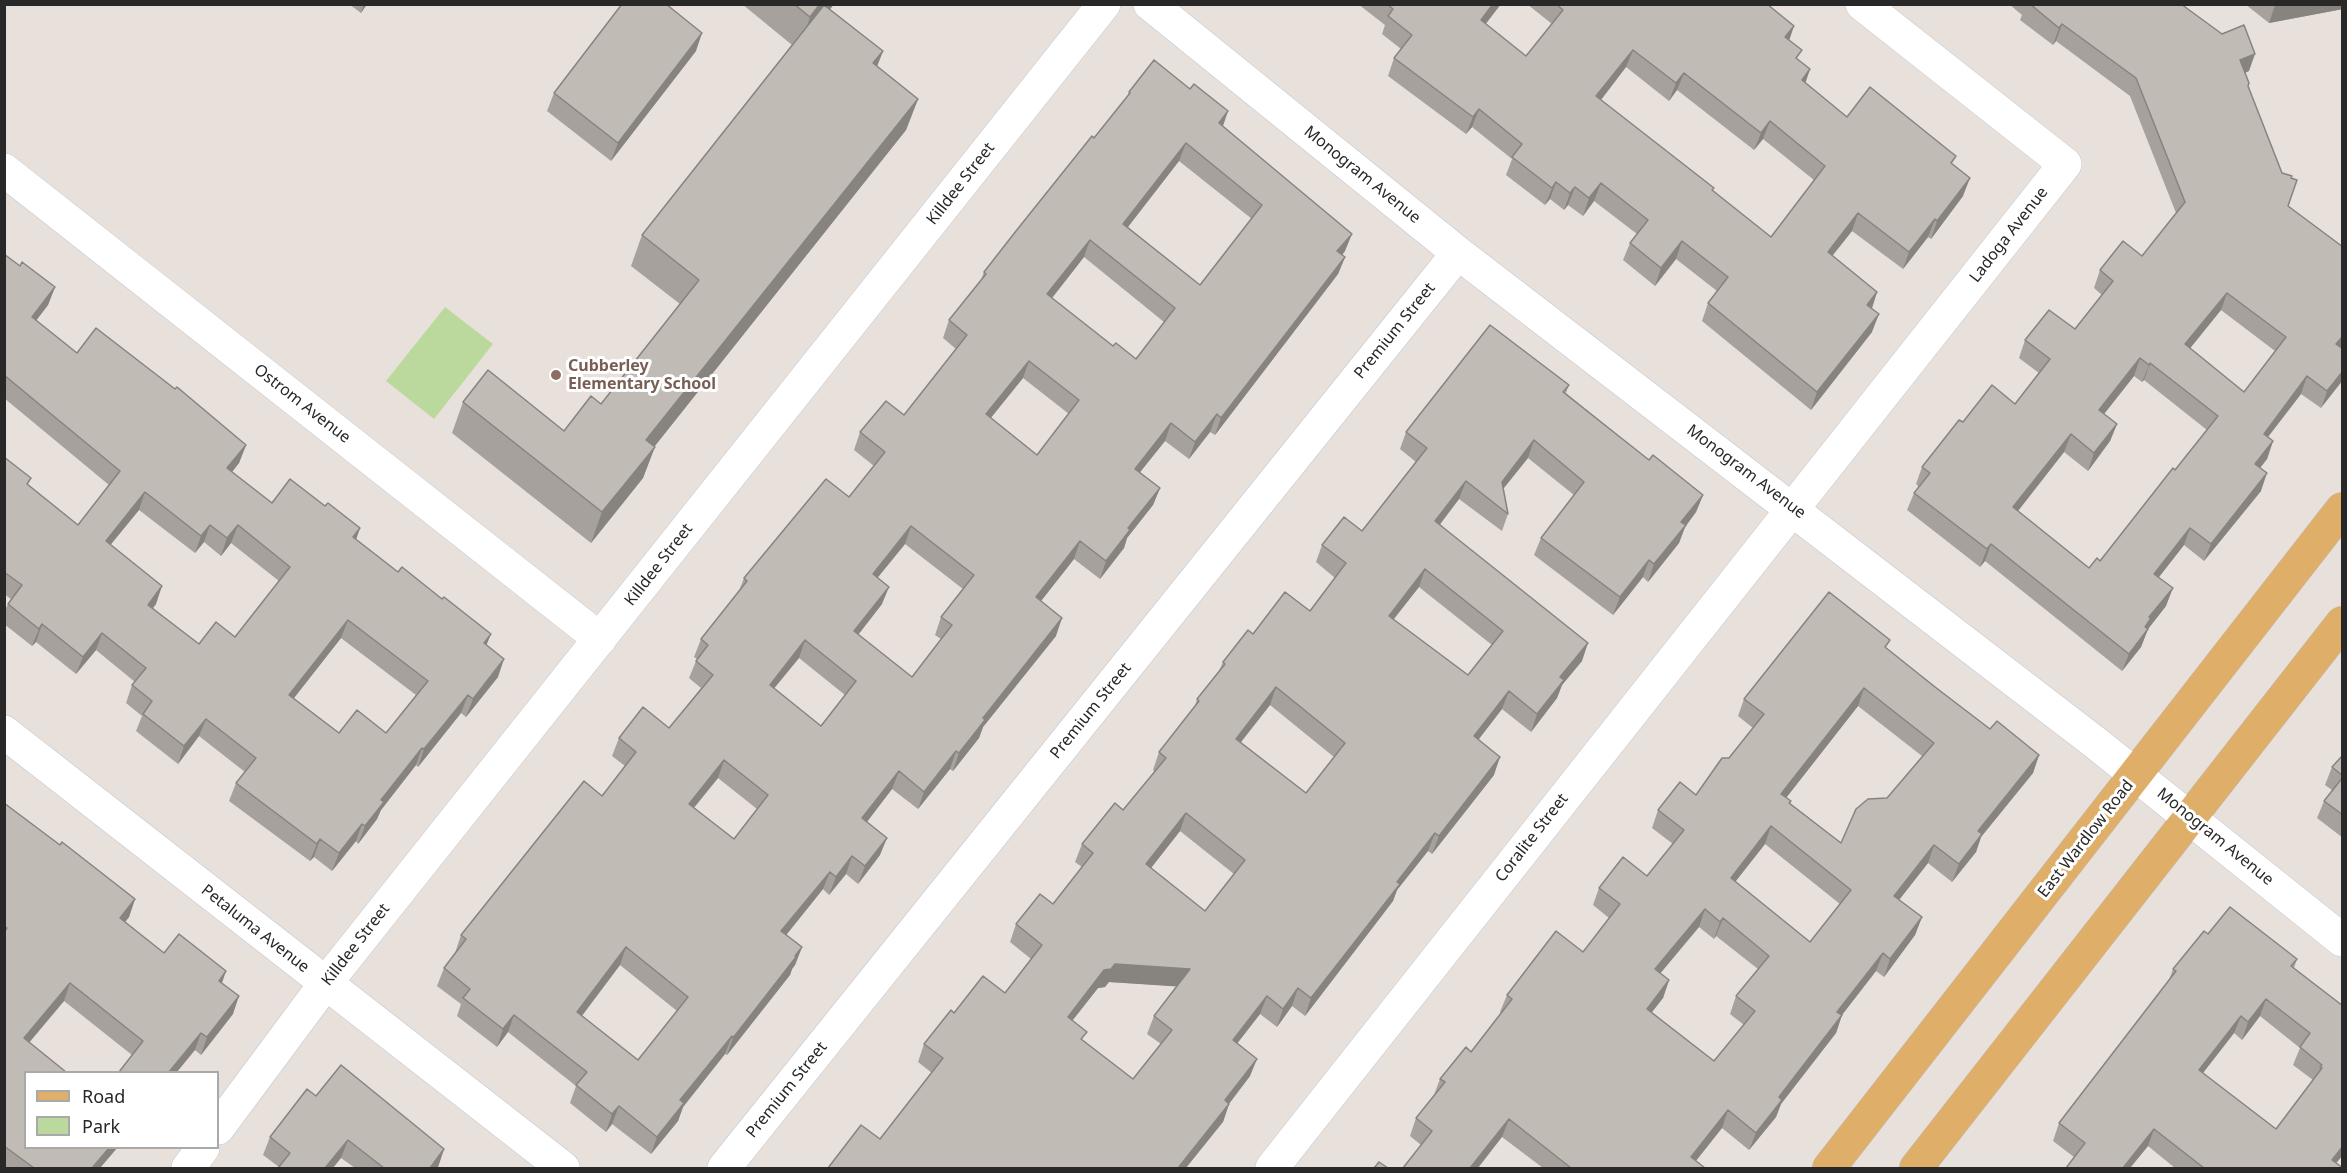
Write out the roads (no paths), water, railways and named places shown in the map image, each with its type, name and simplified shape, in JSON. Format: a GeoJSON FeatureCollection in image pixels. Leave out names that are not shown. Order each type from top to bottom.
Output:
{"type":"FeatureCollection","features":[{"type":"Feature","properties":{"kind":"main road","name":"East Wardlow Road"},"geometry":{"type":"LineString","coordinates":[[1829,1168],[2343,509]]}},
{"type":"Feature","properties":{"kind":"main road"},"geometry":{"type":"LineString","coordinates":[[1916,1168],[2343,623]]}},
{"type":"Feature","properties":{"kind":"street","name":"Killdee Street"},"geometry":{"type":"LineString","coordinates":[[219,1127],[325,984],[1104,4]]}},
{"type":"Feature","properties":{"kind":"street","name":"Monogram Avenue"},"geometry":{"type":"LineString","coordinates":[[1150,4],[1458,253],[1793,508],[2136,774],[2343,940]]}},
{"type":"Feature","properties":{"kind":"street","name":"Ladoga Avenue"},"geometry":{"type":"LineString","coordinates":[[1793,508],[2065,164],[1862,4]]}},
{"type":"Feature","properties":{"kind":"street","name":"Ostrom Avenue"},"geometry":{"type":"LineString","coordinates":[[4,170],[600,639]]}},
{"type":"Feature","properties":{"kind":"street","name":"Premium Street"},"geometry":{"type":"LineString","coordinates":[[724,1168],[1458,253]]}},
{"type":"Feature","properties":{"kind":"street","name":"Coralite Street"},"geometry":{"type":"LineString","coordinates":[[1272,1168],[1793,508]]}},
{"type":"Feature","properties":{"kind":"street","name":"Petaluma Avenue"},"geometry":{"type":"LineString","coordinates":[[4,732],[563,1168]]}},
{"type":"Feature","properties":{"kind":"street"},"geometry":{"type":"LineString","coordinates":[[188,1168],[202,1149]]}},
{"type":"Feature","properties":{"kind":"place","name":"Cubberley Elementary School"},"geometry":{"type":"Point","coordinates":[556,375]}}]}
